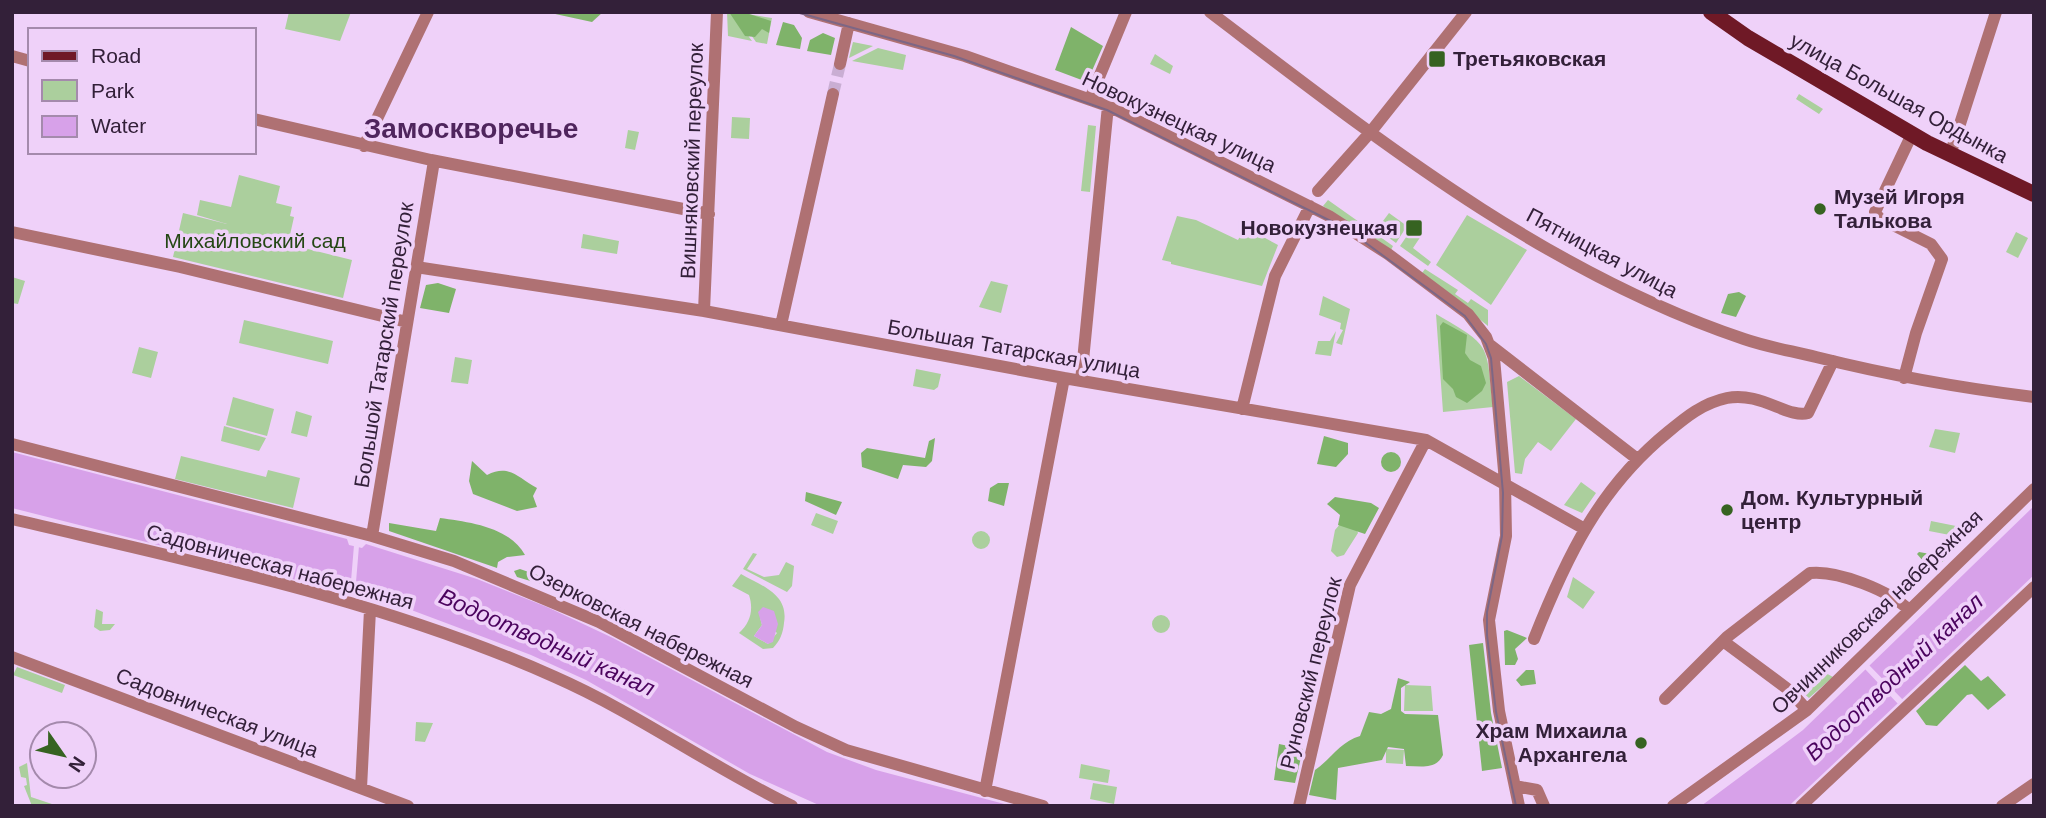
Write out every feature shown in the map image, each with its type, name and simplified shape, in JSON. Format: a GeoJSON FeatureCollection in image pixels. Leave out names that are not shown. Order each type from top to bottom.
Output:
{"type":"FeatureCollection","features":[{"type":"Feature","properties":{"kind":"main road","name":"улица Большая Ордынка"},"geometry":{"type":"LineString","coordinates":[[1720,15],[1912,134],[2034,194]]}},
{"type":"Feature","properties":{"kind":"street"},"geometry":{"type":"LineString","coordinates":[[364,146],[428,12]]}},
{"type":"Feature","properties":{"kind":"street","name":"Вишняковский переулок"},"geometry":{"type":"LineString","coordinates":[[704,311],[717,12]]}},
{"type":"Feature","properties":{"kind":"street","name":"Новокузнецкая улица"},"geometry":{"type":"LineString","coordinates":[[808,12],[966,56],[1108,106],[1353,230],[1468,314],[1480,327],[1490,345]]}},
{"type":"Feature","properties":{"kind":"street"},"geometry":{"type":"LineString","coordinates":[[1090,99],[1126,12]]}},
{"type":"Feature","properties":{"kind":"street","name":"Пятницкая улица"},"geometry":{"type":"LineString","coordinates":[[1210,12],[1425,173],[1488,213],[1604,279],[1654,304],[1735,336],[1833,361],[1904,378],[2034,397]]}},
{"type":"Feature","properties":{"kind":"street"},"geometry":{"type":"LineString","coordinates":[[1318,191],[1370,132],[1466,12]]}},
{"type":"Feature","properties":{"kind":"street"},"geometry":{"type":"LineString","coordinates":[[1950,155],[1996,12]]}},
{"type":"Feature","properties":{"kind":"street"},"geometry":{"type":"LineString","coordinates":[[840,64],[849,23]]}},
{"type":"Feature","properties":{"kind":"street"},"geometry":{"type":"LineString","coordinates":[[781,325],[832,93]]}},
{"type":"Feature","properties":{"kind":"street"},"geometry":{"type":"LineString","coordinates":[[1081,381],[1108,106]]}},
{"type":"Feature","properties":{"kind":"street"},"geometry":{"type":"LineString","coordinates":[[256,119],[434,161],[709,214]]}},
{"type":"Feature","properties":{"kind":"street"},"geometry":{"type":"LineString","coordinates":[[1904,378],[1942,259],[1935,248],[1880,218],[1875,212],[1912,134]]}},
{"type":"Feature","properties":{"kind":"street","name":"Большой Татарский переулок"},"geometry":{"type":"LineString","coordinates":[[372,536],[434,161]]}},
{"type":"Feature","properties":{"kind":"street"},"geometry":{"type":"LineString","coordinates":[[1242,409],[1275,276],[1310,206]]}},
{"type":"Feature","properties":{"kind":"street"},"geometry":{"type":"LineString","coordinates":[[12,232],[180,267],[407,322]]}},
{"type":"Feature","properties":{"kind":"street","name":"Большая Татарская улица"},"geometry":{"type":"LineString","coordinates":[[416,267],[704,311],[1064,378],[1426,440],[1506,482],[1583,528]]}},
{"type":"Feature","properties":{"kind":"street"},"geometry":{"type":"LineString","coordinates":[[1490,345],[1636,458]]}},
{"type":"Feature","properties":{"kind":"street"},"geometry":{"type":"LineString","coordinates":[[1490,345],[1494,358],[1506,482],[1506,536],[1489,620],[1499,711],[1519,806]]}},
{"type":"Feature","properties":{"kind":"street"},"geometry":{"type":"LineString","coordinates":[[1534,639],[1583,528],[1636,458],[1697,409],[1719,400],[1750,396],[1795,413],[1808,413],[1833,361]]}},
{"type":"Feature","properties":{"kind":"street"},"geometry":{"type":"LineString","coordinates":[[985,791],[1064,378]]}},
{"type":"Feature","properties":{"kind":"street","name":"Руновский переулок"},"geometry":{"type":"LineString","coordinates":[[1299,806],[1350,585],[1426,440]]}},
{"type":"Feature","properties":{"kind":"street","name":"Озерковская набережная"},"geometry":{"type":"LineString","coordinates":[[12,444],[372,536],[454,561],[567,606],[796,727],[846,750],[1043,806]]}},
{"type":"Feature","properties":{"kind":"street","name":"Овчинниковская набережная"},"geometry":{"type":"LineString","coordinates":[[1673,806],[1807,710],[2034,489]]}},
{"type":"Feature","properties":{"kind":"street","name":"Садовническая набережная"},"geometry":{"type":"LineString","coordinates":[[12,519],[370,610],[458,638],[557,677],[792,806]]}},
{"type":"Feature","properties":{"kind":"street"},"geometry":{"type":"LineString","coordinates":[[1665,699],[1723,641],[1810,573],[1825,574],[1884,591],[1909,610]]}},
{"type":"Feature","properties":{"kind":"street"},"geometry":{"type":"LineString","coordinates":[[1801,806],[2034,587]]}},
{"type":"Feature","properties":{"kind":"street"},"geometry":{"type":"LineString","coordinates":[[361,788],[370,610]]}},
{"type":"Feature","properties":{"kind":"street"},"geometry":{"type":"LineString","coordinates":[[1723,641],[1789,690],[1807,710]]}},
{"type":"Feature","properties":{"kind":"street","name":"Садовническая улица"},"geometry":{"type":"LineString","coordinates":[[12,657],[408,806]]}},
{"type":"Feature","properties":{"kind":"street"},"geometry":{"type":"LineString","coordinates":[[2001,806],[2034,784]]}},
{"type":"Feature","properties":{"kind":"street"},"geometry":{"type":"LineString","coordinates":[[1515,786],[1537,790],[1544,806]]}},
{"type":"Feature","properties":{"kind":"green space"},"geometry":{"type":"Polygon","coordinates":[[[289,12],[351,12],[340,41],[285,29],[289,12]]]}},
{"type":"Feature","properties":{"kind":"green space"},"geometry":{"type":"Polygon","coordinates":[[[546,12],[603,12],[592,22],[546,12]]]}},
{"type":"Feature","properties":{"kind":"green space"},"geometry":{"type":"Polygon","coordinates":[[[727,12],[731,12],[752,41],[728,36],[727,12]]]}},
{"type":"Feature","properties":{"kind":"green space"},"geometry":{"type":"Polygon","coordinates":[[[729,12],[743,12],[771,21],[769,33],[762,29],[755,37],[745,36],[729,12]]]}},
{"type":"Feature","properties":{"kind":"green space"},"geometry":{"type":"Polygon","coordinates":[[[735,12],[772,18],[767,44],[756,42],[735,12]]]}},
{"type":"Feature","properties":{"kind":"green space"},"geometry":{"type":"Polygon","coordinates":[[[783,22],[794,25],[802,38],[800,49],[776,45],[783,22]]]}},
{"type":"Feature","properties":{"kind":"green space"},"geometry":{"type":"Polygon","coordinates":[[[1071,27],[1103,46],[1087,82],[1055,70],[1071,27]]]}},
{"type":"Feature","properties":{"kind":"green space"},"geometry":{"type":"Polygon","coordinates":[[[823,33],[835,38],[831,55],[807,51],[810,40],[823,33]]]}},
{"type":"Feature","properties":{"kind":"green space"},"geometry":{"type":"Polygon","coordinates":[[[853,42],[873,46],[849,58],[853,42]]]}},
{"type":"Feature","properties":{"kind":"green space"},"geometry":{"type":"Polygon","coordinates":[[[878,48],[906,55],[903,70],[852,61],[878,48]]]}},
{"type":"Feature","properties":{"kind":"green space"},"geometry":{"type":"Polygon","coordinates":[[[1155,54],[1173,66],[1170,74],[1150,64],[1155,54]]]}},
{"type":"Feature","properties":{"kind":"green space"},"geometry":{"type":"Polygon","coordinates":[[[1799,94],[1823,109],[1819,114],[1796,99],[1799,94]]]}},
{"type":"Feature","properties":{"kind":"green space"},"geometry":{"type":"Polygon","coordinates":[[[732,117],[750,118],[749,139],[731,138],[732,117]]]}},
{"type":"Feature","properties":{"kind":"green space"},"geometry":{"type":"Polygon","coordinates":[[[1088,125],[1096,126],[1090,192],[1081,191],[1088,125]]]}},
{"type":"Feature","properties":{"kind":"green space"},"geometry":{"type":"Polygon","coordinates":[[[628,130],[639,132],[635,150],[625,148],[628,130]]]}},
{"type":"Feature","properties":{"kind":"green space","name":"Михайловский сад"},"geometry":{"type":"Polygon","coordinates":[[[239,175],[280,186],[276,203],[292,207],[290,216],[294,217],[288,244],[352,260],[343,298],[173,257],[183,213],[227,224],[197,215],[200,200],[231,207],[239,175]]]}},
{"type":"Feature","properties":{"kind":"green space"},"geometry":{"type":"Polygon","coordinates":[[[1328,200],[1393,246],[1391,250],[1323,206],[1328,200]]]}},
{"type":"Feature","properties":{"kind":"green space"},"geometry":{"type":"Polygon","coordinates":[[[1389,213],[1407,226],[1396,243],[1377,229],[1389,213]]]}},
{"type":"Feature","properties":{"kind":"green space"},"geometry":{"type":"Polygon","coordinates":[[[1467,215],[1527,250],[1491,305],[1436,265],[1467,215]]]}},
{"type":"Feature","properties":{"kind":"green space"},"geometry":{"type":"Polygon","coordinates":[[[1177,216],[1196,220],[1238,240],[1245,227],[1278,245],[1262,286],[1162,260],[1177,216]]]}},
{"type":"Feature","properties":{"kind":"green space"},"geometry":{"type":"Polygon","coordinates":[[[1411,230],[1421,236],[1413,248],[1431,262],[1428,266],[1400,246],[1411,230]]]}},
{"type":"Feature","properties":{"kind":"green space"},"geometry":{"type":"Polygon","coordinates":[[[2016,232],[2028,238],[2018,258],[2006,252],[2016,232]]]}},
{"type":"Feature","properties":{"kind":"green space"},"geometry":{"type":"Polygon","coordinates":[[[583,234],[619,241],[617,254],[581,248],[583,234]]]}},
{"type":"Feature","properties":{"kind":"green space"},"geometry":{"type":"Polygon","coordinates":[[[1425,269],[1458,290],[1455,294],[1468,303],[1471,299],[1488,310],[1488,326],[1422,273],[1425,269]]]}},
{"type":"Feature","properties":{"kind":"green space"},"geometry":{"type":"Polygon","coordinates":[[[12,277],[25,281],[18,304],[12,303],[12,277]]]}},
{"type":"Feature","properties":{"kind":"green space"},"geometry":{"type":"Polygon","coordinates":[[[991,281],[1008,285],[1001,313],[979,307],[991,281]]]}},
{"type":"Feature","properties":{"kind":"green space"},"geometry":{"type":"Polygon","coordinates":[[[438,283],[456,289],[449,313],[420,308],[426,285],[438,283]]]}},
{"type":"Feature","properties":{"kind":"green space"},"geometry":{"type":"Polygon","coordinates":[[[1739,292],[1746,296],[1736,317],[1721,313],[1728,294],[1739,292]]]}},
{"type":"Feature","properties":{"kind":"green space"},"geometry":{"type":"Polygon","coordinates":[[[1323,296],[1350,309],[1342,345],[1336,343],[1343,330],[1340,329],[1341,323],[1319,315],[1323,296]]]}},
{"type":"Feature","properties":{"kind":"green space"},"geometry":{"type":"Polygon","coordinates":[[[1436,314],[1468,333],[1483,348],[1487,358],[1493,407],[1443,412],[1436,314]]]}},
{"type":"Feature","properties":{"kind":"green space"},"geometry":{"type":"Polygon","coordinates":[[[244,320],[333,341],[328,364],[239,343],[244,320]]]}},
{"type":"Feature","properties":{"kind":"green space"},"geometry":{"type":"Polygon","coordinates":[[[1443,322],[1467,335],[1465,353],[1470,360],[1481,366],[1486,383],[1482,391],[1467,403],[1456,397],[1453,389],[1443,379],[1440,326],[1443,322]]]}},
{"type":"Feature","properties":{"kind":"green space"},"geometry":{"type":"Polygon","coordinates":[[[1336,331],[1331,356],[1315,354],[1318,341],[1330,341],[1336,331]]]}},
{"type":"Feature","properties":{"kind":"green space"},"geometry":{"type":"Polygon","coordinates":[[[139,347],[158,352],[151,378],[132,373],[139,347]]]}},
{"type":"Feature","properties":{"kind":"green space"},"geometry":{"type":"Polygon","coordinates":[[[455,357],[472,360],[468,384],[451,382],[455,357]]]}},
{"type":"Feature","properties":{"kind":"green space"},"geometry":{"type":"Polygon","coordinates":[[[916,369],[941,374],[938,387],[934,390],[913,386],[916,369]]]}},
{"type":"Feature","properties":{"kind":"green space"},"geometry":{"type":"Polygon","coordinates":[[[1519,376],[1576,419],[1551,451],[1538,442],[1525,459],[1522,474],[1515,473],[1507,382],[1519,376]]]}},
{"type":"Feature","properties":{"kind":"green space"},"geometry":{"type":"Polygon","coordinates":[[[233,397],[274,409],[267,436],[226,425],[233,397]]]}},
{"type":"Feature","properties":{"kind":"green space"},"geometry":{"type":"Polygon","coordinates":[[[296,411],[312,416],[307,437],[291,433],[296,411]]]}},
{"type":"Feature","properties":{"kind":"green space"},"geometry":{"type":"Polygon","coordinates":[[[224,426],[266,438],[259,451],[221,441],[224,426]]]}},
{"type":"Feature","properties":{"kind":"green space"},"geometry":{"type":"Polygon","coordinates":[[[1935,429],[1960,433],[1955,453],[1929,447],[1935,429]]]}},
{"type":"Feature","properties":{"kind":"green space"},"geometry":{"type":"Polygon","coordinates":[[[1324,436],[1348,443],[1348,454],[1336,467],[1317,464],[1324,436]]]}},
{"type":"Feature","properties":{"kind":"green space"},"geometry":{"type":"Polygon","coordinates":[[[935,438],[932,461],[926,467],[903,465],[898,479],[862,467],[861,453],[867,448],[925,458],[929,441],[935,438]]]}},
{"type":"Feature","properties":{"kind":"green space"},"geometry":{"type":"Polygon","coordinates":[[[1391,452],[1398,455],[1401,462],[1398,469],[1391,472],[1384,469],[1381,462],[1384,455],[1391,452]]]}},
{"type":"Feature","properties":{"kind":"green space"},"geometry":{"type":"Polygon","coordinates":[[[181,456],[266,477],[268,470],[300,478],[293,508],[175,479],[181,456]]]}},
{"type":"Feature","properties":{"kind":"green space"},"geometry":{"type":"Polygon","coordinates":[[[472,461],[487,475],[507,471],[537,488],[533,496],[537,507],[517,511],[473,494],[469,481],[472,461]]]}},
{"type":"Feature","properties":{"kind":"green space"},"geometry":{"type":"Polygon","coordinates":[[[1581,482],[1596,493],[1582,513],[1564,505],[1581,482]]]}},
{"type":"Feature","properties":{"kind":"green space"},"geometry":{"type":"Polygon","coordinates":[[[998,483],[1009,483],[1004,506],[988,501],[990,488],[998,483]]]}},
{"type":"Feature","properties":{"kind":"green space"},"geometry":{"type":"Polygon","coordinates":[[[806,492],[842,502],[836,515],[805,501],[806,492]]]}},
{"type":"Feature","properties":{"kind":"green space"},"geometry":{"type":"Polygon","coordinates":[[[1335,497],[1371,503],[1379,508],[1365,534],[1338,525],[1340,515],[1327,504],[1335,497]]]}},
{"type":"Feature","properties":{"kind":"green space"},"geometry":{"type":"Polygon","coordinates":[[[816,513],[838,521],[833,534],[811,525],[816,513]]]}},
{"type":"Feature","properties":{"kind":"green space"},"geometry":{"type":"Polygon","coordinates":[[[440,518],[476,524],[499,532],[509,538],[525,555],[507,557],[498,562],[497,568],[389,531],[389,523],[436,531],[440,518]]]}},
{"type":"Feature","properties":{"kind":"green space"},"geometry":{"type":"Polygon","coordinates":[[[1931,521],[1961,527],[1960,533],[1955,536],[1929,531],[1931,521]]]}},
{"type":"Feature","properties":{"kind":"green space"},"geometry":{"type":"Polygon","coordinates":[[[1341,523],[1356,527],[1358,533],[1344,555],[1337,557],[1331,551],[1335,530],[1341,523]]]}},
{"type":"Feature","properties":{"kind":"green space"},"geometry":{"type":"Polygon","coordinates":[[[977,531],[985,531],[990,540],[988,547],[977,549],[972,544],[972,536],[977,531]]]}},
{"type":"Feature","properties":{"kind":"green space"},"geometry":{"type":"Polygon","coordinates":[[[1919,552],[1942,556],[1945,560],[1935,566],[1924,562],[1917,554],[1919,552]]]}},
{"type":"Feature","properties":{"kind":"green space"},"geometry":{"type":"Polygon","coordinates":[[[753,553],[757,554],[747,569],[764,577],[779,575],[786,562],[794,566],[792,586],[787,592],[743,569],[753,553]]]}},
{"type":"Feature","properties":{"kind":"green space"},"geometry":{"type":"Polygon","coordinates":[[[520,569],[570,588],[566,596],[544,585],[517,577],[514,571],[520,569]]]}},
{"type":"Feature","properties":{"kind":"green space"},"geometry":{"type":"Polygon","coordinates":[[[741,574],[765,587],[778,598],[784,613],[784,623],[781,637],[773,648],[763,649],[739,633],[750,616],[751,606],[749,595],[732,586],[741,574]],[[760,617],[762,625],[754,636],[768,644],[777,633],[760,617]]]}},
{"type":"Feature","properties":{"kind":"green space"},"geometry":{"type":"Polygon","coordinates":[[[1573,577],[1595,592],[1583,609],[1567,597],[1573,577]]]}},
{"type":"Feature","properties":{"kind":"green space"},"geometry":{"type":"Polygon","coordinates":[[[591,594],[625,610],[622,621],[582,604],[585,596],[591,594]]]}},
{"type":"Feature","properties":{"kind":"green space"},"geometry":{"type":"Polygon","coordinates":[[[96,609],[103,612],[102,624],[115,624],[110,630],[100,631],[94,627],[96,609]]]}},
{"type":"Feature","properties":{"kind":"green space"},"geometry":{"type":"Polygon","coordinates":[[[1157,615],[1165,615],[1170,624],[1168,631],[1157,633],[1152,628],[1152,620],[1157,615]]]}},
{"type":"Feature","properties":{"kind":"green space"},"geometry":{"type":"Polygon","coordinates":[[[1504,631],[1527,638],[1515,649],[1518,659],[1515,665],[1505,665],[1504,631]]]}},
{"type":"Feature","properties":{"kind":"green space"},"geometry":{"type":"Polygon","coordinates":[[[1483,643],[1491,713],[1502,768],[1482,771],[1469,645],[1483,643]]]}},
{"type":"Feature","properties":{"kind":"green space"},"geometry":{"type":"Polygon","coordinates":[[[1965,665],[1981,681],[1988,676],[2006,695],[1988,710],[1972,694],[1967,695],[1937,726],[1926,725],[1916,711],[1965,665]]]}},
{"type":"Feature","properties":{"kind":"green space"},"geometry":{"type":"Polygon","coordinates":[[[17,667],[65,685],[62,693],[13,675],[17,667]]]}},
{"type":"Feature","properties":{"kind":"green space"},"geometry":{"type":"Polygon","coordinates":[[[1526,670],[1534,670],[1536,684],[1521,686],[1516,680],[1526,670]]]}},
{"type":"Feature","properties":{"kind":"green space"},"geometry":{"type":"Polygon","coordinates":[[[1822,671],[1833,677],[1809,698],[1801,691],[1822,671]]]}},
{"type":"Feature","properties":{"kind":"green space"},"geometry":{"type":"Polygon","coordinates":[[[1398,678],[1410,682],[1401,688],[1401,711],[1405,714],[1438,715],[1443,755],[1440,760],[1428,766],[1406,766],[1404,749],[1388,747],[1382,760],[1338,768],[1336,800],[1309,795],[1315,770],[1342,746],[1360,736],[1369,712],[1381,714],[1391,709],[1398,678]]]}},
{"type":"Feature","properties":{"kind":"green space"},"geometry":{"type":"Polygon","coordinates":[[[1405,685],[1431,686],[1433,711],[1404,711],[1405,685]]]}},
{"type":"Feature","properties":{"kind":"green space"},"geometry":{"type":"Polygon","coordinates":[[[416,722],[433,723],[425,742],[415,741],[416,722]]]}},
{"type":"Feature","properties":{"kind":"green space"},"geometry":{"type":"Polygon","coordinates":[[[1279,744],[1303,749],[1295,783],[1274,780],[1279,744]]]}},
{"type":"Feature","properties":{"kind":"green space"},"geometry":{"type":"Polygon","coordinates":[[[1386,749],[1404,750],[1403,764],[1386,763],[1386,749]]]}},
{"type":"Feature","properties":{"kind":"green space"},"geometry":{"type":"Polygon","coordinates":[[[27,763],[28,790],[31,797],[58,806],[32,806],[24,786],[27,785],[26,778],[21,777],[19,767],[27,763]]]}},
{"type":"Feature","properties":{"kind":"green space"},"geometry":{"type":"Polygon","coordinates":[[[1081,764],[1110,770],[1108,783],[1079,778],[1081,764]]]}},
{"type":"Feature","properties":{"kind":"green space"},"geometry":{"type":"Polygon","coordinates":[[[1093,783],[1117,787],[1114,804],[1090,799],[1093,783]]]}},
{"type":"Feature","properties":{"kind":"water","name":"Водоотводный канал"},"geometry":{"type":"Polygon","coordinates":[[[12,452],[347,539],[349,545],[362,548],[366,544],[477,579],[547,607],[613,638],[827,752],[876,770],[1012,806],[821,806],[750,774],[586,680],[531,655],[406,608],[363,597],[360,592],[347,589],[344,592],[12,508],[12,452]]]}},
{"type":"Feature","properties":{"kind":"water","name":"Водоотводный канал"},"geometry":{"type":"Polygon","coordinates":[[[2034,506],[2034,575],[1789,806],[1701,806],[1803,730],[2034,506]]]}},
{"type":"Feature","properties":{"kind":"water"},"geometry":{"type":"Polygon","coordinates":[[[763,607],[774,611],[778,624],[773,642],[768,644],[754,636],[762,625],[758,612],[763,607]]]}},
{"type":"Feature","properties":{"kind":"pier"},"geometry":{"type":"Polygon","coordinates":[[[354,545],[359,546],[355,594],[350,593],[354,545]]]}},
{"type":"Feature","properties":{"kind":"pier"},"geometry":{"type":"Polygon","coordinates":[[[1869,665],[1903,700],[1899,705],[1865,669],[1869,665]]]}},
{"type":"Feature","properties":{"kind":"tunnel"},"geometry":{"type":"LineString","coordinates":[[833,94],[840,64]]}},
{"type":"Feature","properties":{"kind":"tram line"},"geometry":{"type":"LineString","coordinates":[[796,12],[954,56],[1107,110],[1347,229],[1465,316],[1486,344],[1491,358],[1503,493],[1502,536],[1487,612],[1487,635],[1496,712],[1516,806]]}},
{"type":"Feature","properties":{"kind":"place","name":"Третьяковская"},"geometry":{"type":"Point","coordinates":[1437,59]}},
{"type":"Feature","properties":{"kind":"place","name":"Музей Игоря Талькова"},"geometry":{"type":"Point","coordinates":[1820,209]}},
{"type":"Feature","properties":{"kind":"place","name":"Новокузнецкая"},"geometry":{"type":"Point","coordinates":[1414,228]}},
{"type":"Feature","properties":{"kind":"place","name":"Дом. Культурный центр"},"geometry":{"type":"Point","coordinates":[1727,510]}},
{"type":"Feature","properties":{"kind":"place","name":"Храм Михаила Архангела"},"geometry":{"type":"Point","coordinates":[1641,743]}},
{"type":"Feature","properties":{"kind":"district","name":"Замоскворечье"},"geometry":{"type":"Point","coordinates":[471,128]}}]}
